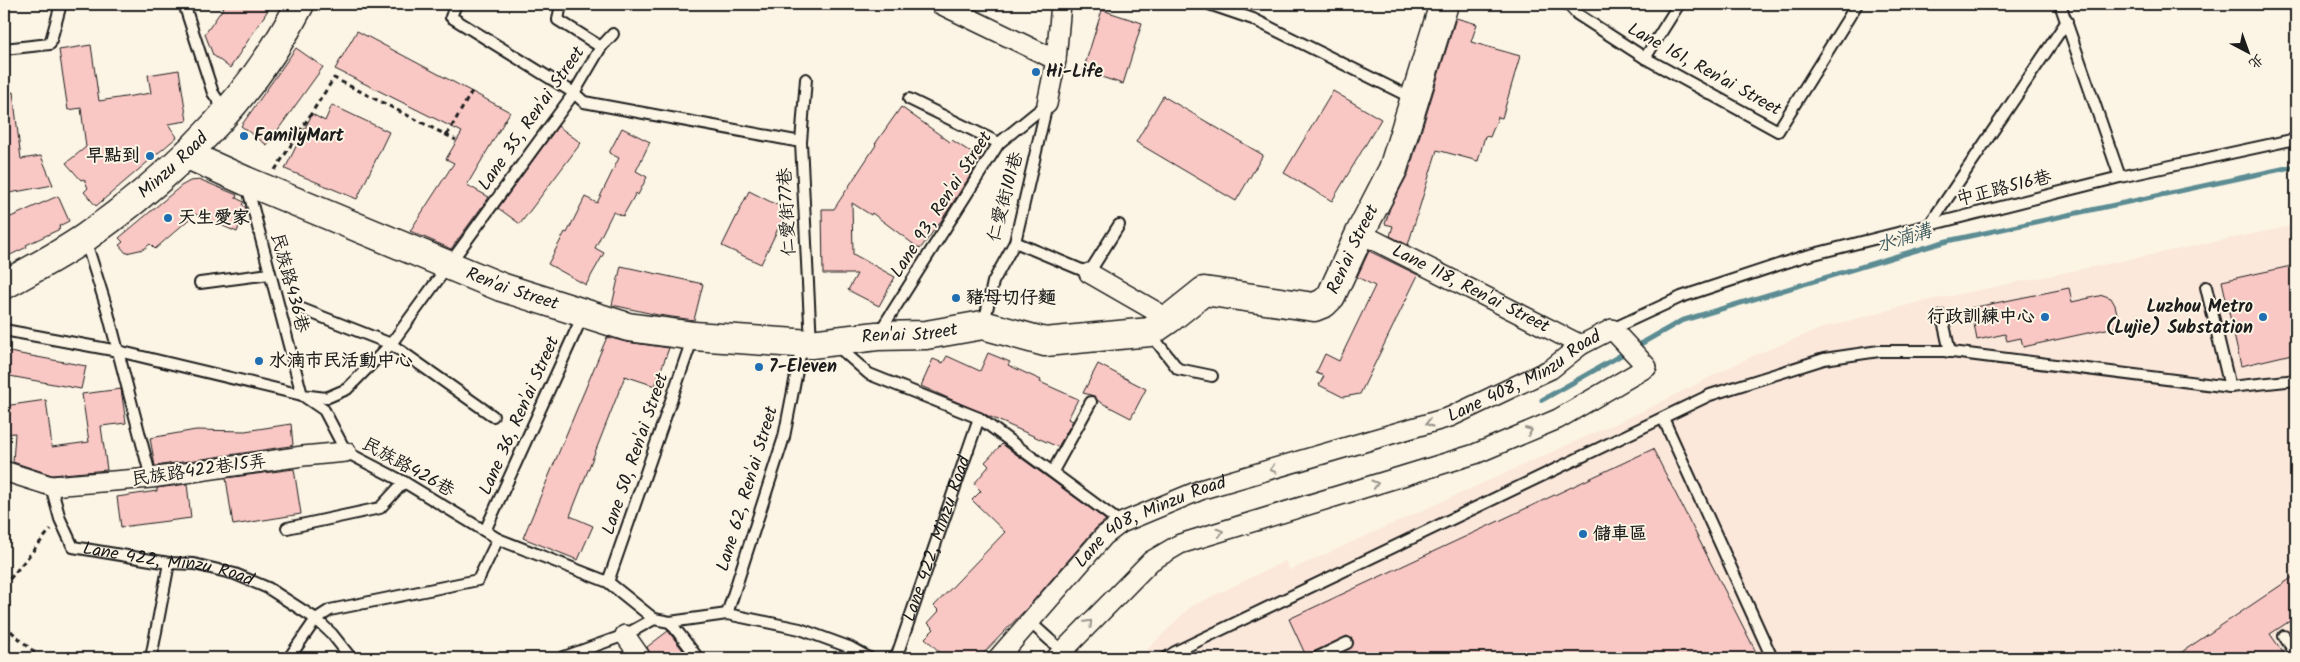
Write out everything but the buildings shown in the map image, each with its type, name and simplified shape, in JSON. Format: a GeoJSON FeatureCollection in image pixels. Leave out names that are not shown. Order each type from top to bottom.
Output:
{"type":"FeatureCollection","features":[{"type":"Feature","properties":{"kind":"street","name":"Minzu Road"},"geometry":{"type":"LineString","coordinates":[[4,285],[85,238],[188,155],[226,112],[283,37],[300,4]]}},
{"type":"Feature","properties":{"kind":"street"},"geometry":{"type":"LineString","coordinates":[[940,4],[1056,60]]}},
{"type":"Feature","properties":{"kind":"street"},"geometry":{"type":"LineString","coordinates":[[1047,104],[1056,60],[1061,4]]}},
{"type":"Feature","properties":{"kind":"street","name":"Ren'ai Street"},"geometry":{"type":"LineString","coordinates":[[188,155],[501,287],[628,327],[694,336],[815,343],[877,336],[926,335],[983,325],[1045,342],[1159,326],[1204,291],[1314,307],[1324,304],[1332,296],[1360,233],[1393,169],[1413,99],[1444,4]]}},
{"type":"Feature","properties":{"kind":"street","name":"Lane 118, Ren'ai Street"},"geometry":{"type":"LineString","coordinates":[[1360,233],[1582,345]]}},
{"type":"Feature","properties":{"kind":"street"},"geometry":{"type":"LineString","coordinates":[[1089,273],[1159,326]]}},
{"type":"Feature","properties":{"kind":"street","name":"Lane 408, Minzu Road"},"geometry":{"type":"LineString","coordinates":[[998,658],[1104,536],[1122,523],[1203,490],[1450,416],[1551,369],[1582,345],[1612,329],[1647,367],[1558,419],[1475,454],[1180,544],[1151,561],[1059,655]]}},
{"type":"Feature","properties":{"kind":"street","name":"民族路422巷15弄"},"geometry":{"type":"LineString","coordinates":[[51,486],[151,478],[303,456],[346,452]]}},
{"type":"Feature","properties":{"kind":"street"},"geometry":{"type":"LineString","coordinates":[[5,475],[51,486]]}},
{"type":"Feature","properties":{"kind":"street"},"geometry":{"type":"LineString","coordinates":[[626,635],[640,658]]}},
{"type":"Feature","properties":{"kind":"lane"},"geometry":{"type":"LineString","coordinates":[[4,49],[50,44],[61,4]]}},
{"type":"Feature","properties":{"kind":"lane"},"geometry":{"type":"LineString","coordinates":[[184,4],[213,93],[226,112]]}},
{"type":"Feature","properties":{"kind":"lane"},"geometry":{"type":"LineString","coordinates":[[456,4],[451,18],[574,93],[584,102],[802,142]]}},
{"type":"Feature","properties":{"kind":"lane","name":"Lane 35, Ren'ai Street"},"geometry":{"type":"LineString","coordinates":[[450,264],[574,93],[601,47],[558,20],[561,4]]}},
{"type":"Feature","properties":{"kind":"lane"},"geometry":{"type":"LineString","coordinates":[[1209,4],[1252,19],[1413,99]]}},
{"type":"Feature","properties":{"kind":"lane","name":"Lane 161, Ren'ai Street"},"geometry":{"type":"LineString","coordinates":[[1568,4],[1577,14],[1645,58],[1778,131],[1857,4]]}},
{"type":"Feature","properties":{"kind":"lane"},"geometry":{"type":"LineString","coordinates":[[1645,58],[1678,4]]}},
{"type":"Feature","properties":{"kind":"lane"},"geometry":{"type":"LineString","coordinates":[[2060,4],[2120,178]]}},
{"type":"Feature","properties":{"kind":"lane"},"geometry":{"type":"LineString","coordinates":[[1930,224],[2067,21]]}},
{"type":"Feature","properties":{"kind":"lane"},"geometry":{"type":"LineString","coordinates":[[601,47],[614,34]]}},
{"type":"Feature","properties":{"kind":"lane","name":"仁愛街77巷"},"geometry":{"type":"LineString","coordinates":[[806,79],[802,142],[815,343]]}},
{"type":"Feature","properties":{"kind":"lane"},"geometry":{"type":"LineString","coordinates":[[909,99],[999,143]]}},
{"type":"Feature","properties":{"kind":"lane","name":"Lane 93, Ren'ai Street"},"geometry":{"type":"LineString","coordinates":[[877,336],[999,143],[1047,104]]}},
{"type":"Feature","properties":{"kind":"lane","name":"仁愛街101巷"},"geometry":{"type":"LineString","coordinates":[[983,325],[993,282],[1014,242],[1047,104]]}},
{"type":"Feature","properties":{"kind":"lane","name":"中正路516巷"},"geometry":{"type":"LineString","coordinates":[[1612,329],[1681,298],[1802,256],[2120,178],[2296,139]]}},
{"type":"Feature","properties":{"kind":"lane","name":"民族路436巷"},"geometry":{"type":"LineString","coordinates":[[255,184],[270,274],[302,395]]}},
{"type":"Feature","properties":{"kind":"lane"},"geometry":{"type":"LineString","coordinates":[[1014,242],[1089,273],[1119,224]]}},
{"type":"Feature","properties":{"kind":"lane"},"geometry":{"type":"LineString","coordinates":[[85,238],[118,352],[151,478]]}},
{"type":"Feature","properties":{"kind":"lane"},"geometry":{"type":"LineString","coordinates":[[302,395],[326,398],[347,388],[391,344],[450,264]]}},
{"type":"Feature","properties":{"kind":"lane"},"geometry":{"type":"LineString","coordinates":[[200,283],[270,274]]}},
{"type":"Feature","properties":{"kind":"lane"},"geometry":{"type":"LineString","coordinates":[[2206,287],[2230,387]]}},
{"type":"Feature","properties":{"kind":"lane"},"geometry":{"type":"LineString","coordinates":[[302,309],[391,344],[493,416]]}},
{"type":"Feature","properties":{"kind":"lane","name":"Lane 36, Ren'ai Street"},"geometry":{"type":"LineString","coordinates":[[485,532],[584,314]]}},
{"type":"Feature","properties":{"kind":"lane"},"geometry":{"type":"LineString","coordinates":[[1942,316],[1950,352]]}},
{"type":"Feature","properties":{"kind":"lane"},"geometry":{"type":"LineString","coordinates":[[1159,326],[1178,369],[1212,376]]}},
{"type":"Feature","properties":{"kind":"lane","name":"民族路426巷"},"geometry":{"type":"LineString","coordinates":[[4,330],[118,352],[302,395],[324,410],[346,452],[404,482],[498,540],[608,582],[654,619]]}},
{"type":"Feature","properties":{"kind":"lane","name":"Lane 50, Ren'ai Street"},"geometry":{"type":"LineString","coordinates":[[608,582],[694,336]]}},
{"type":"Feature","properties":{"kind":"lane"},"geometry":{"type":"LineString","coordinates":[[815,343],[869,374],[979,418],[1122,523]]}},
{"type":"Feature","properties":{"kind":"lane","name":"Lane 62, Ren'ai Street"},"geometry":{"type":"LineString","coordinates":[[727,614],[815,343]]}},
{"type":"Feature","properties":{"kind":"lane"},"geometry":{"type":"LineString","coordinates":[[1166,658],[1710,395],[1824,359],[1879,351],[1950,352],[2230,387],[2296,380]]}},
{"type":"Feature","properties":{"kind":"lane"},"geometry":{"type":"LineString","coordinates":[[1053,471],[1092,402]]}},
{"type":"Feature","properties":{"kind":"lane","name":"Lane 422, Minzu Road"},"geometry":{"type":"LineString","coordinates":[[896,658],[979,418]]}},
{"type":"Feature","properties":{"kind":"lane"},"geometry":{"type":"LineString","coordinates":[[1663,418],[1772,658]]}},
{"type":"Feature","properties":{"kind":"lane"},"geometry":{"type":"LineString","coordinates":[[287,528],[380,508],[404,482]]}},
{"type":"Feature","properties":{"kind":"lane","name":"Lane 422, Minzu Road"},"geometry":{"type":"LineString","coordinates":[[51,486],[60,518],[73,547],[169,563],[194,564],[235,574],[268,588],[316,619],[332,634],[351,658]]}},
{"type":"Feature","properties":{"kind":"lane"},"geometry":{"type":"LineString","coordinates":[[291,655],[316,619],[330,610],[478,580],[498,540]]}},
{"type":"Feature","properties":{"kind":"lane"},"geometry":{"type":"LineString","coordinates":[[151,658],[169,563]]}},
{"type":"Feature","properties":{"kind":"lane"},"geometry":{"type":"LineString","coordinates":[[561,658],[626,635],[654,619],[670,622],[727,614],[800,629],[849,647],[869,658]]}},
{"type":"Feature","properties":{"kind":"lane"},"geometry":{"type":"LineString","coordinates":[[670,622],[698,658]]}},
{"type":"Feature","properties":{"kind":"lane"},"geometry":{"type":"LineString","coordinates":[[1030,622],[1059,655]]}},
{"type":"Feature","properties":{"kind":"lane"},"geometry":{"type":"LineString","coordinates":[[2284,636],[2296,654]]}},
{"type":"Feature","properties":{"kind":"lane"},"geometry":{"type":"LineString","coordinates":[[1316,658],[1347,643]]}},
{"type":"Feature","properties":{"kind":"path"},"geometry":{"type":"LineString","coordinates":[[255,184],[334,78],[456,140]]}},
{"type":"Feature","properties":{"kind":"path"},"geometry":{"type":"LineString","coordinates":[[447,135],[472,91]]}},
{"type":"Feature","properties":{"kind":"path"},"geometry":{"type":"LineString","coordinates":[[4,586],[60,518]]}},
{"type":"Feature","properties":{"kind":"path"},"geometry":{"type":"LineString","coordinates":[[4,625],[41,658]]}},
{"type":"Feature","properties":{"kind":"shaded area"},"geometry":{"type":"Polygon","coordinates":[[[2296,225],[2296,658],[1139,658],[1190,607],[1285,561],[1290,570],[1645,410],[1750,357],[1822,328],[1911,304],[2296,225]]]}},
{"type":"Feature","properties":{"kind":"waterway","name":"水湳溝"},"geometry":{"type":"LineString","coordinates":[[1542,400],[1681,321],[1947,241],[2296,166]]}},
{"type":"Feature","properties":{"kind":"place","name":"Hi-Life"},"geometry":{"type":"Point","coordinates":[1036,72]}},
{"type":"Feature","properties":{"kind":"place","name":"FamilyMart"},"geometry":{"type":"Point","coordinates":[244,136]}},
{"type":"Feature","properties":{"kind":"place","name":"早點到"},"geometry":{"type":"Point","coordinates":[150,156]}},
{"type":"Feature","properties":{"kind":"place","name":"天生愛家"},"geometry":{"type":"Point","coordinates":[168,218]}},
{"type":"Feature","properties":{"kind":"place","name":"豬母切仔麵"},"geometry":{"type":"Point","coordinates":[956,298]}},
{"type":"Feature","properties":{"kind":"place","name":"行政訓練中心"},"geometry":{"type":"Point","coordinates":[2045,317]}},
{"type":"Feature","properties":{"kind":"place","name":"Luzhou Metro (Lujie) Substation"},"geometry":{"type":"Point","coordinates":[2263,317]}},
{"type":"Feature","properties":{"kind":"place","name":"水湳市民活動中心"},"geometry":{"type":"Point","coordinates":[259,361]}},
{"type":"Feature","properties":{"kind":"place","name":"7-Eleven"},"geometry":{"type":"Point","coordinates":[759,367]}},
{"type":"Feature","properties":{"kind":"place","name":"儲車區"},"geometry":{"type":"Point","coordinates":[1583,534]}}]}
